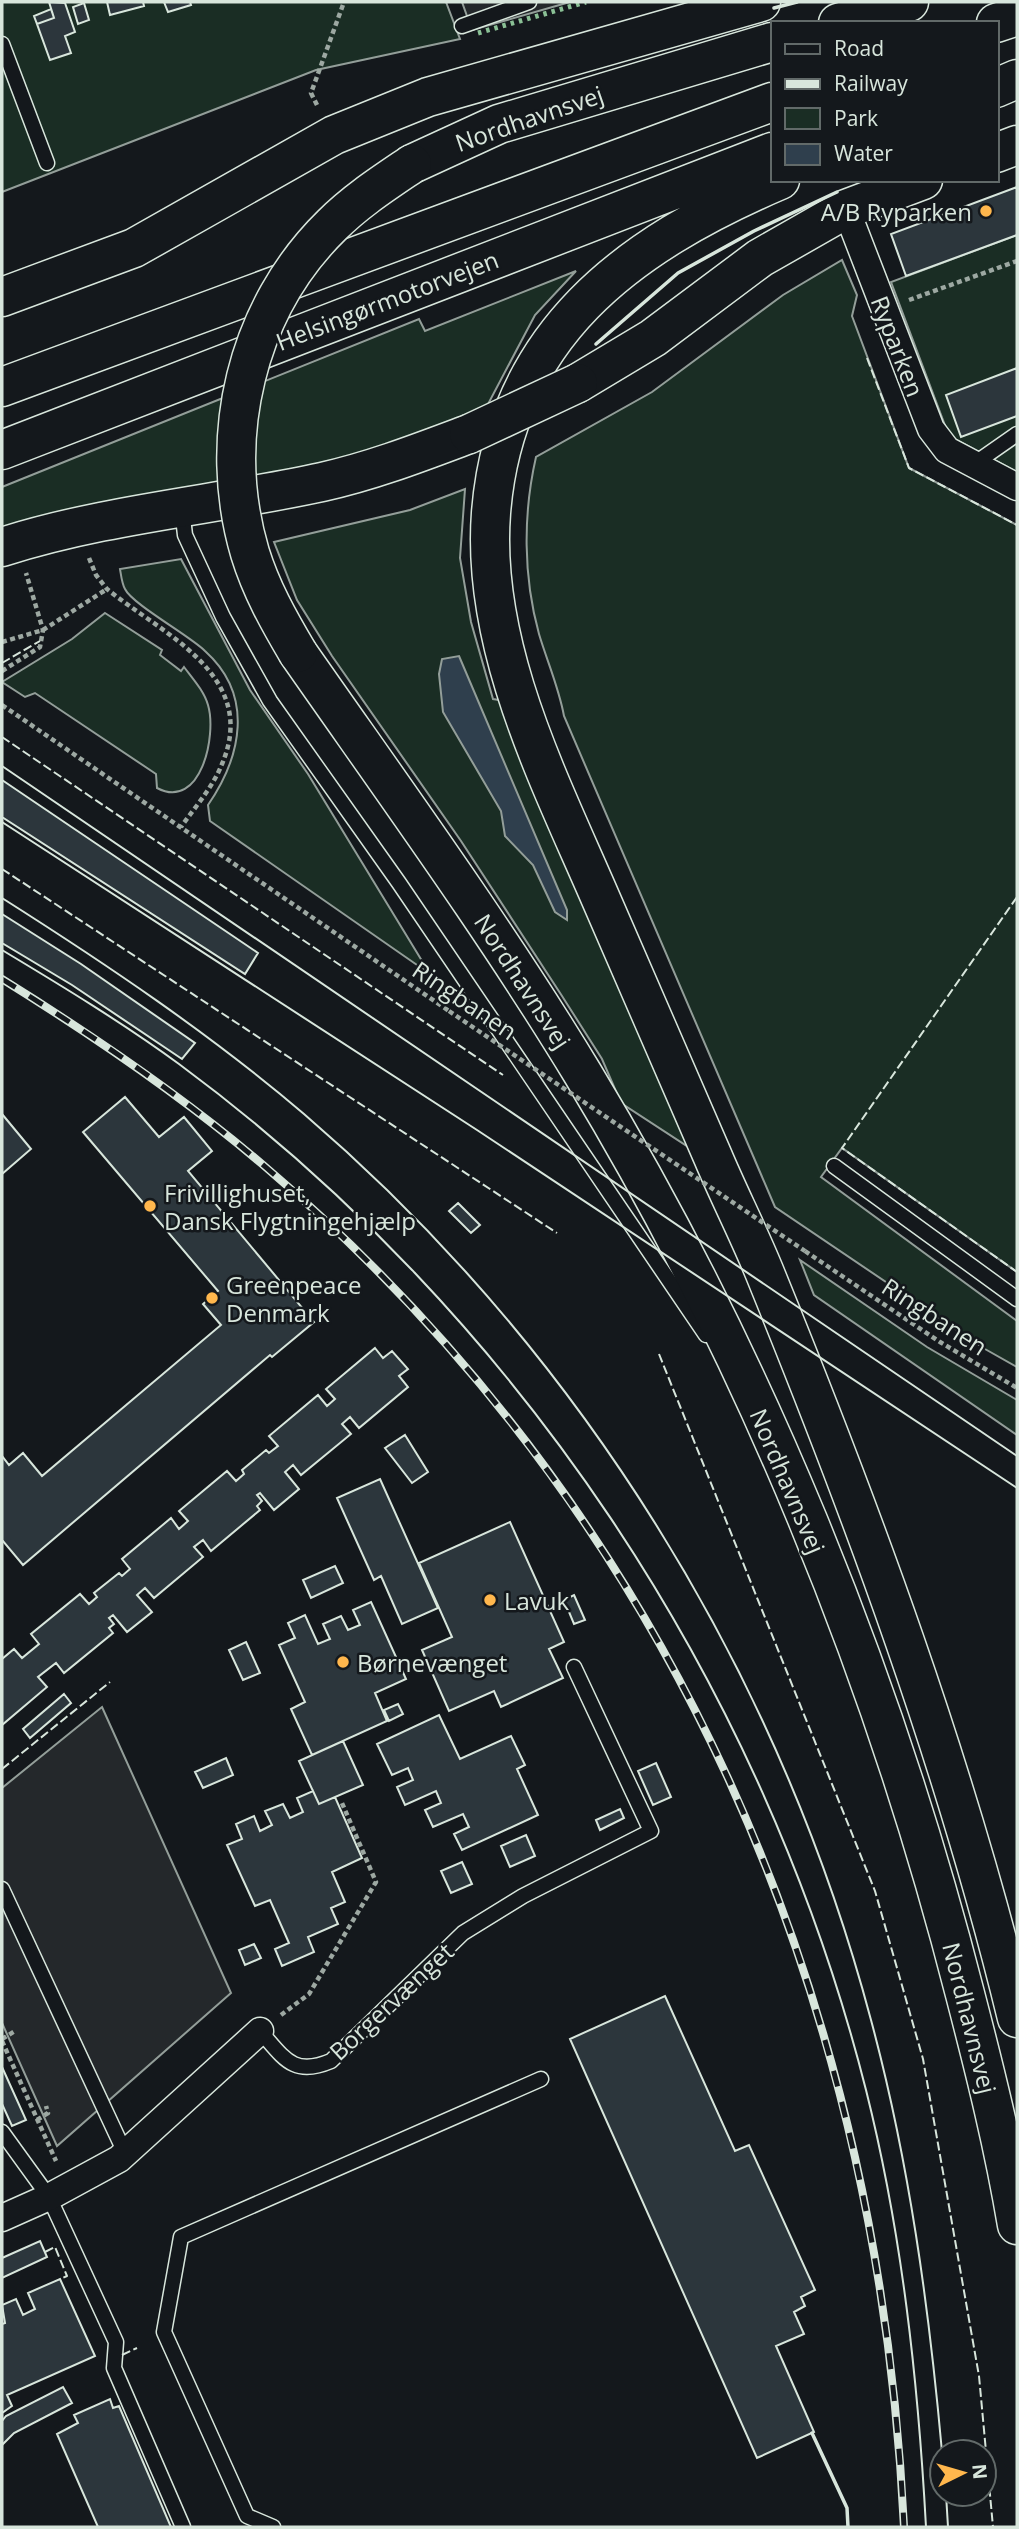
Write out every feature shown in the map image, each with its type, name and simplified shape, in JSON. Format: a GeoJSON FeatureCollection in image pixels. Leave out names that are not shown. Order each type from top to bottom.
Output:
{"type":"FeatureCollection","features":[{"type":"Feature","properties":{"kind":"main road"},"geometry":{"type":"LineString","coordinates":[[2,297],[134,248],[334,135],[428,97],[761,2]]}},
{"type":"Feature","properties":{"kind":"main road"},"geometry":{"type":"LineString","coordinates":[[845,21],[909,2]]}},
{"type":"Feature","properties":{"kind":"main road"},"geometry":{"type":"LineString","coordinates":[[998,22],[1017,16]]}},
{"type":"Feature","properties":{"kind":"main road","name":"Nordhavnsvej"},"geometry":{"type":"LineString","coordinates":[[771,42],[499,124],[412,164],[354,204],[310,250],[273,304],[260,334],[241,395],[235,460],[242,524],[262,584],[298,653],[476,908],[584,1077],[639,1171],[717,1321],[763,1422],[860,1656],[906,1788],[944,1914],[983,2065],[1017,2225]]}},
{"type":"Feature","properties":{"kind":"main road"},"geometry":{"type":"LineString","coordinates":[[998,71],[1017,64]]}},
{"type":"Feature","properties":{"kind":"main road"},"geometry":{"type":"LineString","coordinates":[[998,87],[1017,79]]}},
{"type":"Feature","properties":{"kind":"main road"},"geometry":{"type":"LineString","coordinates":[[18,381],[771,102]]}},
{"type":"Feature","properties":{"kind":"main road"},"geometry":{"type":"LineString","coordinates":[[998,152],[1017,145]]}},
{"type":"Feature","properties":{"kind":"main road","name":"Helsingørmotorvejen"},"geometry":{"type":"LineString","coordinates":[[2,450],[771,152]]}},
{"type":"Feature","properties":{"kind":"main road","name":"Nordhavnsvej"},"geometry":{"type":"LineString","coordinates":[[776,182],[682,228],[639,254],[579,308],[556,337],[521,398],[502,451],[491,517],[492,580],[504,643],[524,714],[561,807],[762,1268],[869,1545],[937,1738],[974,1857],[1017,2018]]}},
{"type":"Feature","properties":{"kind":"main road"},"geometry":{"type":"LineString","coordinates":[[14,559],[82,527],[324,482],[389,463],[469,434],[578,383],[653,338],[760,258],[846,209],[918,182]]}},
{"type":"Feature","properties":{"kind":"street","name":"Ryparken"},"geometry":{"type":"LineString","coordinates":[[846,209],[931,429],[947,450],[1017,487]]}},
{"type":"Feature","properties":{"kind":"street"},"geometry":{"type":"LineString","coordinates":[[2,2218],[58,2192],[125,2152],[260,2031]]}},
{"type":"Feature","properties":{"kind":"lane"},"geometry":{"type":"LineString","coordinates":[[462,26],[529,2]]}},
{"type":"Feature","properties":{"kind":"lane"},"geometry":{"type":"LineString","coordinates":[[2,44],[47,163]]}},
{"type":"Feature","properties":{"kind":"lane"},"geometry":{"type":"LineString","coordinates":[[974,464],[1017,434]]}},
{"type":"Feature","properties":{"kind":"lane"},"geometry":{"type":"LineString","coordinates":[[182,509],[185,535],[223,617],[270,701],[575,1139],[763,1422]]}},
{"type":"Feature","properties":{"kind":"lane"},"geometry":{"type":"LineString","coordinates":[[834,1166],[1017,1299]]}},
{"type":"Feature","properties":{"kind":"lane","name":"Borgervænget"},"geometry":{"type":"LineString","coordinates":[[260,2031],[291,2065],[312,2069],[331,2061],[463,1933],[523,1896],[651,1831],[574,1667]]}},
{"type":"Feature","properties":{"kind":"lane"},"geometry":{"type":"LineString","coordinates":[[2,1889],[125,2152]]}},
{"type":"Feature","properties":{"kind":"lane"},"geometry":{"type":"LineString","coordinates":[[273,2527],[247,2516],[164,2332],[181,2237],[541,2079]]}},
{"type":"Feature","properties":{"kind":"lane"},"geometry":{"type":"LineString","coordinates":[[2,2132],[58,2192],[116,2342],[114,2368],[183,2527]]}},
{"type":"Feature","properties":{"kind":"path"},"geometry":{"type":"LineString","coordinates":[[334,135],[311,93],[344,2]]}},
{"type":"Feature","properties":{"kind":"path"},"geometry":{"type":"LineString","coordinates":[[883,309],[1017,261]]}},
{"type":"Feature","properties":{"kind":"path"},"geometry":{"type":"LineString","coordinates":[[88,554],[96,575],[107,589],[198,656],[214,672],[228,705],[229,736],[222,765],[181,827]]}},
{"type":"Feature","properties":{"kind":"path"},"geometry":{"type":"LineString","coordinates":[[2,671],[40,647],[44,630],[14,559]]}},
{"type":"Feature","properties":{"kind":"path"},"geometry":{"type":"LineString","coordinates":[[2,642],[44,630],[107,589]]}},
{"type":"Feature","properties":{"kind":"path","name":"Ringbanen"},"geometry":{"type":"LineString","coordinates":[[2,705],[940,1342],[1017,1388]]}},
{"type":"Feature","properties":{"kind":"path"},"geometry":{"type":"LineString","coordinates":[[260,2031],[309,1994],[376,1882],[342,1803]]}},
{"type":"Feature","properties":{"kind":"path"},"geometry":{"type":"LineString","coordinates":[[15,2031],[2,2040],[37,2120],[58,2192]]}},
{"type":"Feature","properties":{"kind":"path"},"geometry":{"type":"LineString","coordinates":[[37,2120],[48,2113],[46,2106]]}},
{"type":"Feature","properties":{"kind":"green space"},"geometry":{"type":"Polygon","coordinates":[[[2,2],[446,2],[460,39],[316,70],[2,192],[2,2]]]}},
{"type":"Feature","properties":{"kind":"green space"},"geometry":{"type":"Polygon","coordinates":[[[1017,235],[1017,472],[949,436],[891,282],[1017,235]]]}},
{"type":"Feature","properties":{"kind":"green space"},"geometry":{"type":"Polygon","coordinates":[[[842,260],[857,295],[852,316],[909,468],[1017,525],[1017,1272],[842,1148],[821,1177],[1017,1321],[1017,1367],[985,1349],[775,1207],[564,716],[539,634],[530,590],[527,523],[536,457],[652,392],[783,295],[842,260]]]}},
{"type":"Feature","properties":{"kind":"green space"},"geometry":{"type":"Polygon","coordinates":[[[576,271],[535,315],[486,408],[386,449],[2,531],[2,487],[419,319],[425,331],[576,271]]]}},
{"type":"Feature","properties":{"kind":"green space"},"geometry":{"type":"Polygon","coordinates":[[[465,489],[460,558],[471,622],[493,699],[499,700],[690,1148],[621,1103],[602,1059],[562,996],[461,841],[332,656],[297,600],[274,542],[410,510],[465,489]]]}},
{"type":"Feature","properties":{"kind":"green space"},"geometry":{"type":"Polygon","coordinates":[[[181,559],[250,690],[308,774],[430,974],[210,821],[208,805],[235,747],[237,707],[231,687],[221,669],[205,651],[130,595],[124,587],[120,569],[181,559]]]}},
{"type":"Feature","properties":{"kind":"green space"},"geometry":{"type":"Polygon","coordinates":[[[105,613],[162,650],[160,655],[181,671],[184,667],[206,700],[210,718],[207,751],[195,780],[185,789],[172,792],[157,788],[156,774],[35,693],[25,697],[2,682],[72,639],[105,613]]]}},
{"type":"Feature","properties":{"kind":"green space"},"geometry":{"type":"Polygon","coordinates":[[[800,1260],[927,1347],[1017,1400],[1017,1435],[814,1295],[800,1260]]]}},
{"type":"Feature","properties":{"kind":"shaded area"},"geometry":{"type":"Polygon","coordinates":[[[462,2],[570,2],[472,30],[462,2]]]}},
{"type":"Feature","properties":{"kind":"shaded area"},"geometry":{"type":"Polygon","coordinates":[[[102,1707],[231,1993],[57,2146],[2,2023],[2,1788],[102,1707]]]}},
{"type":"Feature","properties":{"kind":"water"},"geometry":{"type":"Polygon","coordinates":[[[459,656],[567,910],[567,920],[555,912],[533,865],[505,836],[501,811],[443,712],[439,674],[442,659],[459,656]]]}},
{"type":"Feature","properties":{"kind":"building"},"geometry":{"type":"Polygon","coordinates":[[[49,2],[65,3],[75,32],[65,36],[71,53],[50,60],[37,24],[54,18],[49,2]]]}},
{"type":"Feature","properties":{"kind":"building"},"geometry":{"type":"Polygon","coordinates":[[[107,2],[143,2],[144,6],[110,15],[107,2]]]}},
{"type":"Feature","properties":{"kind":"building"},"geometry":{"type":"Polygon","coordinates":[[[164,2],[190,2],[191,5],[168,12],[164,2]]]}},
{"type":"Feature","properties":{"kind":"building"},"geometry":{"type":"Polygon","coordinates":[[[84,3],[89,20],[78,24],[73,7],[84,3]]]}},
{"type":"Feature","properties":{"kind":"building"},"geometry":{"type":"Polygon","coordinates":[[[51,9],[54,18],[37,24],[34,16],[51,9]]]}},
{"type":"Feature","properties":{"kind":"building","name":"A/B Ryparken"},"geometry":{"type":"Polygon","coordinates":[[[1017,187],[1017,235],[906,276],[891,234],[1017,187]]]}},
{"type":"Feature","properties":{"kind":"building"},"geometry":{"type":"Polygon","coordinates":[[[1017,368],[1017,416],[961,437],[946,395],[1017,368]]]}},
{"type":"Feature","properties":{"kind":"building"},"geometry":{"type":"Polygon","coordinates":[[[2,780],[258,953],[245,974],[2,817],[2,780]]]}},
{"type":"Feature","properties":{"kind":"building"},"geometry":{"type":"Polygon","coordinates":[[[2,914],[81,964],[195,1043],[182,1059],[72,985],[2,943],[2,914]]]}},
{"type":"Feature","properties":{"kind":"building"},"geometry":{"type":"Polygon","coordinates":[[[125,1097],[159,1137],[184,1117],[212,1151],[188,1171],[314,1322],[272,1357],[270,1355],[23,1565],[2,1540],[2,1456],[9,1465],[23,1453],[42,1476],[221,1325],[203,1304],[218,1291],[83,1132],[125,1097]]]}},
{"type":"Feature","properties":{"kind":"building"},"geometry":{"type":"Polygon","coordinates":[[[2,1114],[31,1149],[2,1174],[2,1114]]]}},
{"type":"Feature","properties":{"kind":"building"},"geometry":{"type":"Polygon","coordinates":[[[458,1203],[480,1225],[471,1233],[449,1211],[458,1203]]]}},
{"type":"Feature","properties":{"kind":"building"},"geometry":{"type":"Polygon","coordinates":[[[375,1348],[383,1358],[392,1351],[408,1369],[399,1376],[408,1387],[359,1428],[350,1417],[342,1424],[351,1434],[301,1475],[293,1465],[285,1472],[299,1489],[274,1510],[260,1493],[257,1495],[262,1501],[257,1506],[260,1510],[211,1551],[203,1540],[194,1547],[203,1557],[154,1598],[145,1588],[137,1595],[152,1612],[127,1632],[113,1615],[109,1618],[114,1624],[109,1628],[113,1633],[64,1673],[56,1663],[38,1677],[47,1687],[2,1725],[2,1659],[14,1649],[22,1658],[39,1644],[31,1634],[80,1594],[89,1604],[97,1597],[94,1593],[119,1573],[122,1576],[130,1569],[122,1559],[171,1518],[179,1529],[188,1521],[179,1511],[227,1471],[236,1481],[244,1474],[242,1470],[266,1450],[269,1453],[278,1446],[269,1436],[318,1395],[327,1406],[335,1399],[326,1389],[375,1348]]]}},
{"type":"Feature","properties":{"kind":"building"},"geometry":{"type":"Polygon","coordinates":[[[405,1435],[428,1472],[412,1483],[385,1448],[405,1435]]]}},
{"type":"Feature","properties":{"kind":"building"},"geometry":{"type":"Polygon","coordinates":[[[380,1479],[438,1608],[402,1624],[381,1576],[374,1580],[337,1498],[380,1479]]]}},
{"type":"Feature","properties":{"kind":"building","name":"Lavuk"},"geometry":{"type":"Polygon","coordinates":[[[510,1522],[564,1642],[549,1649],[563,1678],[501,1707],[494,1691],[449,1711],[422,1650],[452,1637],[419,1563],[510,1522]]]}},
{"type":"Feature","properties":{"kind":"building"},"geometry":{"type":"Polygon","coordinates":[[[335,1566],[343,1583],[311,1598],[303,1580],[335,1566]]]}},
{"type":"Feature","properties":{"kind":"building"},"geometry":{"type":"Polygon","coordinates":[[[574,1595],[585,1620],[574,1624],[564,1600],[574,1595]]]}},
{"type":"Feature","properties":{"kind":"building","name":"Børnevænget"},"geometry":{"type":"Polygon","coordinates":[[[371,1602],[406,1679],[375,1693],[387,1721],[312,1755],[291,1709],[305,1702],[279,1645],[295,1638],[288,1623],[305,1615],[318,1644],[330,1639],[323,1624],[341,1616],[348,1630],[360,1625],[353,1610],[371,1602]]]}},
{"type":"Feature","properties":{"kind":"building"},"geometry":{"type":"Polygon","coordinates":[[[246,1642],[260,1673],[243,1680],[229,1650],[246,1642]]]}},
{"type":"Feature","properties":{"kind":"building"},"geometry":{"type":"Polygon","coordinates":[[[64,1694],[71,1703],[30,1738],[23,1729],[64,1694]]]}},
{"type":"Feature","properties":{"kind":"building"},"geometry":{"type":"Polygon","coordinates":[[[398,1704],[403,1714],[389,1721],[384,1710],[398,1704]]]}},
{"type":"Feature","properties":{"kind":"building","name":"Børnevænget"},"geometry":{"type":"Polygon","coordinates":[[[439,1715],[460,1759],[511,1736],[525,1765],[517,1769],[538,1815],[462,1850],[454,1834],[469,1827],[463,1814],[433,1827],[425,1810],[441,1803],[436,1791],[405,1805],[397,1787],[413,1780],[408,1768],[392,1775],[377,1744],[439,1715]]]}},
{"type":"Feature","properties":{"kind":"building"},"geometry":{"type":"Polygon","coordinates":[[[343,1741],[363,1785],[319,1804],[299,1761],[343,1741]]]}},
{"type":"Feature","properties":{"kind":"building"},"geometry":{"type":"Polygon","coordinates":[[[226,1758],[233,1775],[203,1788],[195,1772],[226,1758]]]}},
{"type":"Feature","properties":{"kind":"building"},"geometry":{"type":"Polygon","coordinates":[[[656,1763],[671,1797],[653,1805],[638,1771],[656,1763]]]}},
{"type":"Feature","properties":{"kind":"building"},"geometry":{"type":"Polygon","coordinates":[[[313,1791],[319,1804],[335,1797],[362,1858],[332,1872],[345,1902],[331,1908],[338,1924],[308,1937],[314,1952],[282,1966],[275,1949],[289,1943],[270,1900],[255,1906],[227,1845],[242,1839],[236,1824],[254,1816],[260,1831],[272,1825],[265,1811],[283,1804],[290,1818],[303,1812],[297,1798],[313,1791]]]}},
{"type":"Feature","properties":{"kind":"building"},"geometry":{"type":"Polygon","coordinates":[[[620,1809],[624,1818],[600,1830],[596,1820],[620,1809]]]}},
{"type":"Feature","properties":{"kind":"building"},"geometry":{"type":"Polygon","coordinates":[[[526,1835],[535,1856],[510,1867],[501,1846],[526,1835]]]}},
{"type":"Feature","properties":{"kind":"building"},"geometry":{"type":"Polygon","coordinates":[[[462,1862],[472,1884],[451,1893],[441,1871],[462,1862]]]}},
{"type":"Feature","properties":{"kind":"building"},"geometry":{"type":"Polygon","coordinates":[[[254,1944],[261,1958],[245,1965],[239,1950],[254,1944]]]}},
{"type":"Feature","properties":{"kind":"building"},"geometry":{"type":"Polygon","coordinates":[[[665,1996],[735,2151],[749,2145],[815,2290],[801,2297],[805,2306],[794,2312],[804,2334],[776,2346],[814,2432],[757,2458],[570,2039],[665,1996]]]}},
{"type":"Feature","properties":{"kind":"building"},"geometry":{"type":"Polygon","coordinates":[[[2,2067],[26,2120],[12,2126],[2,2104],[2,2067]]]}},
{"type":"Feature","properties":{"kind":"building"},"geometry":{"type":"Polygon","coordinates":[[[40,2241],[47,2257],[2,2278],[2,2258],[40,2241]]]}},
{"type":"Feature","properties":{"kind":"building"},"geometry":{"type":"Polygon","coordinates":[[[60,2279],[95,2356],[7,2395],[12,2406],[2,2413],[2,2324],[5,2323],[2,2305],[16,2299],[23,2315],[35,2309],[28,2293],[60,2279]]]}},
{"type":"Feature","properties":{"kind":"building"},"geometry":{"type":"Polygon","coordinates":[[[63,2387],[72,2403],[14,2433],[2,2445],[2,2421],[6,2416],[63,2387]]]}},
{"type":"Feature","properties":{"kind":"building"},"geometry":{"type":"Polygon","coordinates":[[[110,2399],[113,2408],[119,2406],[171,2527],[98,2527],[57,2434],[78,2423],[74,2415],[110,2399]]]}},
{"type":"Feature","properties":{"kind":"tram line"},"geometry":{"type":"LineString","coordinates":[[2,766],[1017,1456]]}},
{"type":"Feature","properties":{"kind":"tram line"},"geometry":{"type":"LineString","coordinates":[[2,822],[477,1130],[1017,1488]]}},
{"type":"Feature","properties":{"kind":"tram line"},"geometry":{"type":"LineString","coordinates":[[2,898],[118,974],[231,1055],[304,1114],[404,1206],[496,1306],[580,1412],[656,1524],[723,1642],[782,1764],[831,1890],[871,2020],[907,2180],[924,2289],[941,2438]]}},
{"type":"Feature","properties":{"kind":"tram line"},"geometry":{"type":"LineString","coordinates":[[2,950],[114,1019],[179,1064],[301,1163],[414,1273],[518,1391],[611,1518],[692,1652],[763,1793],[821,1939],[866,2090],[899,2252],[913,2362],[926,2527]]}},
{"type":"Feature","properties":{"kind":"tram line"},"geometry":{"type":"LineString","coordinates":[[947,2508],[948,2527]]}},
{"type":"Feature","properties":{"kind":"railway"},"geometry":{"type":"LineString","coordinates":[[2,979],[69,1022],[200,1114],[262,1164],[407,1301],[532,1450],[639,1609],[727,1777],[798,1954],[851,2138],[886,2330],[904,2527]]}},
{"type":"Feature","properties":{"kind":"hedge"},"geometry":{"type":"LineString","coordinates":[[478,33],[586,2]]}},
{"type":"Feature","properties":{"kind":"fence"},"geometry":{"type":"LineString","coordinates":[[867,358],[909,468],[1017,525]]}},
{"type":"Feature","properties":{"kind":"fence"},"geometry":{"type":"LineString","coordinates":[[2,663],[40,641]]}},
{"type":"Feature","properties":{"kind":"fence"},"geometry":{"type":"LineString","coordinates":[[2,737],[503,1075]]}},
{"type":"Feature","properties":{"kind":"fence"},"geometry":{"type":"LineString","coordinates":[[2,869],[557,1233]]}},
{"type":"Feature","properties":{"kind":"fence"},"geometry":{"type":"LineString","coordinates":[[1017,897],[842,1148],[1017,1272]]}},
{"type":"Feature","properties":{"kind":"fence"},"geometry":{"type":"LineString","coordinates":[[659,1354],[875,1891],[923,2059],[979,2376],[993,2527]]}},
{"type":"Feature","properties":{"kind":"fence"},"geometry":{"type":"LineString","coordinates":[[2,1769],[110,1682]]}},
{"type":"Feature","properties":{"kind":"fence"},"geometry":{"type":"LineString","coordinates":[[45,2252],[55,2247],[67,2276],[60,2279]]}},
{"type":"Feature","properties":{"kind":"fence"},"geometry":{"type":"LineString","coordinates":[[122,2355],[137,2348]]}},
{"type":"Feature","properties":{"kind":"wall"},"geometry":{"type":"LineString","coordinates":[[774,8],[797,2]]}},
{"type":"Feature","properties":{"kind":"wall"},"geometry":{"type":"LineString","coordinates":[[596,344],[678,273],[754,231],[837,192]]}},
{"type":"Feature","properties":{"kind":"wall"},"geometry":{"type":"LineString","coordinates":[[812,2433],[847,2508],[848,2527]]}},
{"type":"Feature","properties":{"kind":"place","name":"A/B Ryparken"},"geometry":{"type":"Point","coordinates":[986,211]}},
{"type":"Feature","properties":{"kind":"place","name":"Frivillighuset, Dansk Flygtningehjælp"},"geometry":{"type":"Point","coordinates":[150,1206]}},
{"type":"Feature","properties":{"kind":"place","name":"Greenpeace Denmark"},"geometry":{"type":"Point","coordinates":[212,1298]}},
{"type":"Feature","properties":{"kind":"place","name":"Lavuk"},"geometry":{"type":"Point","coordinates":[490,1600]}},
{"type":"Feature","properties":{"kind":"place","name":"Børnevænget"},"geometry":{"type":"Point","coordinates":[343,1662]}}]}
